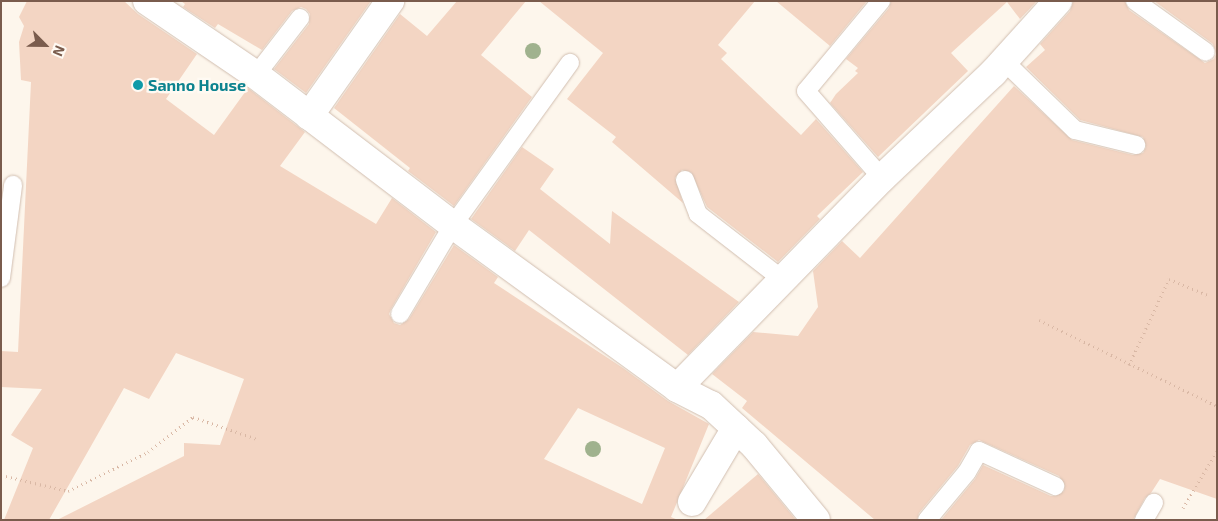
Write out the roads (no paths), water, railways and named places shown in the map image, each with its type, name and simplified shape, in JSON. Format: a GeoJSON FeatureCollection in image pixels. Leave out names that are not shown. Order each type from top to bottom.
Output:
{"type":"FeatureCollection","features":[{"type":"Feature","properties":{"kind":"street"},"geometry":{"type":"LineString","coordinates":[[148,1],[256,75],[453,225],[677,388],[711,405],[754,446],[816,520]]}},
{"type":"Feature","properties":{"kind":"street"},"geometry":{"type":"LineString","coordinates":[[309,116],[390,1]]}},
{"type":"Feature","properties":{"kind":"street"},"geometry":{"type":"LineString","coordinates":[[677,388],[882,178],[1004,61],[1058,1]]}},
{"type":"Feature","properties":{"kind":"street"},"geometry":{"type":"LineString","coordinates":[[692,502],[736,428]]}},
{"type":"Feature","properties":{"kind":"lane"},"geometry":{"type":"LineString","coordinates":[[881,1],[806,91],[882,178]]}},
{"type":"Feature","properties":{"kind":"lane"},"geometry":{"type":"LineString","coordinates":[[1135,1],[1206,52]]}},
{"type":"Feature","properties":{"kind":"lane"},"geometry":{"type":"LineString","coordinates":[[256,75],[300,18]]}},
{"type":"Feature","properties":{"kind":"lane"},"geometry":{"type":"LineString","coordinates":[[1004,61],[1075,130],[1136,145]]}},
{"type":"Feature","properties":{"kind":"lane"},"geometry":{"type":"LineString","coordinates":[[400,314],[453,225],[570,63]]}},
{"type":"Feature","properties":{"kind":"lane"},"geometry":{"type":"LineString","coordinates":[[685,180],[698,214],[782,280]]}},
{"type":"Feature","properties":{"kind":"lane"},"geometry":{"type":"LineString","coordinates":[[1,278],[13,185]]}},
{"type":"Feature","properties":{"kind":"lane"},"geometry":{"type":"LineString","coordinates":[[927,520],[967,472],[979,451],[1055,486]]}},
{"type":"Feature","properties":{"kind":"lane"},"geometry":{"type":"LineString","coordinates":[[1144,520],[1154,504]]}},
{"type":"Feature","properties":{"kind":"place","name":"Sanno House"},"geometry":{"type":"Point","coordinates":[138,85]}}]}
